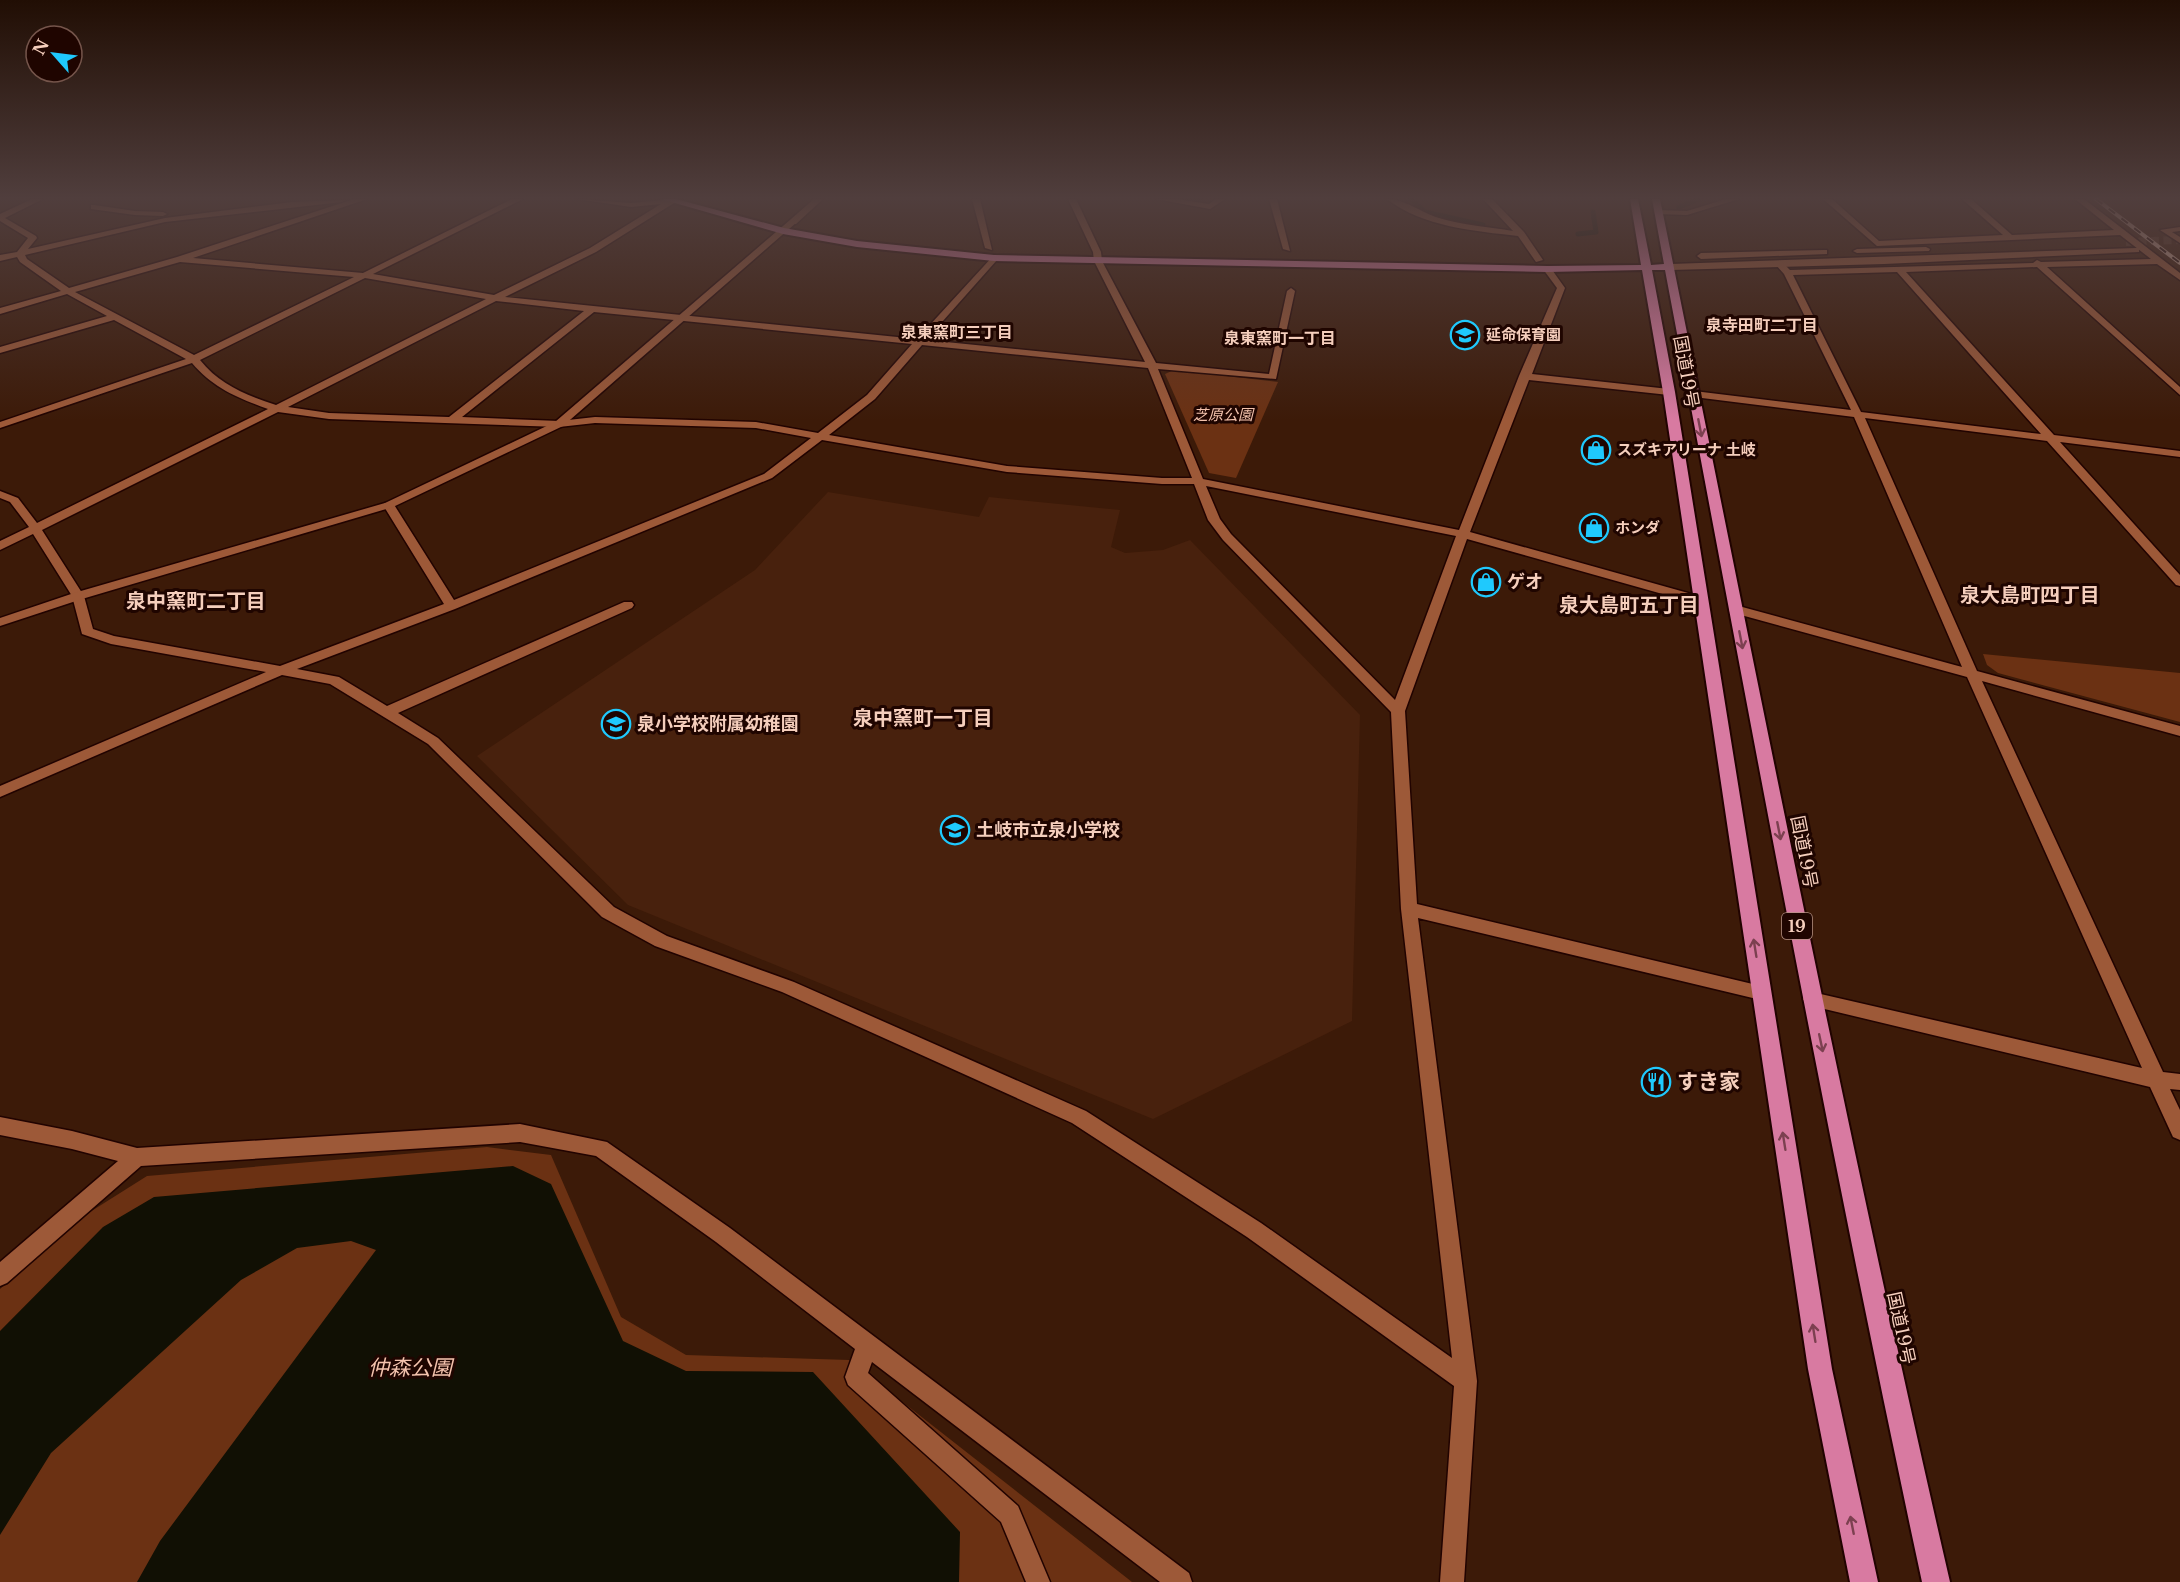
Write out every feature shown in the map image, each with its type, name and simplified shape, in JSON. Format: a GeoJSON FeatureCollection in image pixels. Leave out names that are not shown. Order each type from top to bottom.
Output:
{"type":"FeatureCollection","features":[{"type":"Feature","properties":{"kind":"highway","name":"国道19号"},"geometry":{"type":"LineString","coordinates":[[1646,273],[1669,392],[1820,1369],[1864,1582]]}},
{"type":"Feature","properties":{"kind":"highway","name":"国道19号"},"geometry":{"type":"LineString","coordinates":[[1675,273],[1694,394],[1812,999],[1890,1376],[1936,1582]]}},
{"type":"Feature","properties":{"kind":"street"},"geometry":{"type":"LineString","coordinates":[[41,273],[67,291],[194,359],[207,375],[235,394],[278,409],[329,416],[559,424],[595,420],[756,425],[1007,469],[1162,481],[1198,481],[1463,534],[1702,602]]}},
{"type":"Feature","properties":{"kind":"street"},"geometry":{"type":"LineString","coordinates":[[0,311],[131,273]]}},
{"type":"Feature","properties":{"kind":"street"},"geometry":{"type":"LineString","coordinates":[[336,273],[494,298],[681,319],[1273,377],[1291,291]]}},
{"type":"Feature","properties":{"kind":"street"},"geometry":{"type":"LineString","coordinates":[[0,425],[194,359],[366,273]]}},
{"type":"Feature","properties":{"kind":"street"},"geometry":{"type":"LineString","coordinates":[[0,546],[278,409],[545,273]]}},
{"type":"Feature","properties":{"kind":"street"},"geometry":{"type":"LineString","coordinates":[[0,622],[78,596],[388,505],[495,456],[559,424],[735,273]]}},
{"type":"Feature","properties":{"kind":"street"},"geometry":{"type":"LineString","coordinates":[[0,792],[282,670],[451,606],[768,476],[871,397],[981,273]]}},
{"type":"Feature","properties":{"kind":"street"},"geometry":{"type":"LineString","coordinates":[[1106,273],[1152,365],[1214,520],[1227,537],[1398,711]]}},
{"type":"Feature","properties":{"kind":"street"},"geometry":{"type":"LineString","coordinates":[[1452,1582],[1466,1381],[1409,909],[1398,711],[1463,534],[1524,376],[1561,288],[1550,273]]}},
{"type":"Feature","properties":{"kind":"street"},"geometry":{"type":"LineString","coordinates":[[1792,273],[1788,273],[1858,415],[1972,674],[2180,1131]]}},
{"type":"Feature","properties":{"kind":"street"},"geometry":{"type":"LineString","coordinates":[[1902,273],[2180,582]]}},
{"type":"Feature","properties":{"kind":"street"},"geometry":{"type":"LineString","coordinates":[[2048,273],[2180,392]]}},
{"type":"Feature","properties":{"kind":"street"},"geometry":{"type":"LineString","coordinates":[[452,420],[592,309]]}},
{"type":"Feature","properties":{"kind":"street"},"geometry":{"type":"LineString","coordinates":[[0,350],[114,317]]}},
{"type":"Feature","properties":{"kind":"street"},"geometry":{"type":"LineString","coordinates":[[1524,376],[1669,392]]}},
{"type":"Feature","properties":{"kind":"street"},"geometry":{"type":"LineString","coordinates":[[1694,394],[2180,453]]}},
{"type":"Feature","properties":{"kind":"street"},"geometry":{"type":"LineString","coordinates":[[0,494],[14,500],[35,528],[78,596],[87,632],[111,640],[334,680],[433,741],[608,912],[661,941],[788,987],[1079,1117],[1254,1230],[1466,1381]]}},
{"type":"Feature","properties":{"kind":"street"},"geometry":{"type":"LineString","coordinates":[[388,505],[451,606]]}},
{"type":"Feature","properties":{"kind":"street"},"geometry":{"type":"LineString","coordinates":[[387,712],[628,604]]}},
{"type":"Feature","properties":{"kind":"street"},"geometry":{"type":"LineString","coordinates":[[1735,609],[2180,731]]}},
{"type":"Feature","properties":{"kind":"street"},"geometry":{"type":"LineString","coordinates":[[1409,909],[1761,993]]}},
{"type":"Feature","properties":{"kind":"street"},"geometry":{"type":"LineString","coordinates":[[1812,999],[2157,1080],[2180,1082]]}},
{"type":"Feature","properties":{"kind":"street"},"geometry":{"type":"LineString","coordinates":[[0,1126],[72,1140],[137,1157],[520,1132],[600,1148],[723,1235],[1180,1582]]}},
{"type":"Feature","properties":{"kind":"street"},"geometry":{"type":"LineString","coordinates":[[0,1276],[137,1157]]}},
{"type":"Feature","properties":{"kind":"street"},"geometry":{"type":"LineString","coordinates":[[867,1345],[856,1377],[1010,1514],[1038,1582]]}},
{"type":"Feature","properties":{"kind":"shaded area","name":"土岐市立泉小学校"},"geometry":{"type":"Polygon","coordinates":[[[828,492],[979,517],[989,497],[1120,510],[1111,547],[1125,553],[1163,550],[1190,540],[1360,715],[1352,1021],[1153,1119],[628,905],[477,756],[755,570],[828,492]]]}},
{"type":"Feature","properties":{"kind":"shaded area","name":"仲森公園"},"geometry":{"type":"Polygon","coordinates":[[[513,1166],[551,1184],[623,1341],[686,1371],[813,1372],[960,1532],[959,1582],[137,1582],[160,1541],[376,1250],[351,1241],[297,1248],[241,1280],[51,1453],[0,1535],[0,1331],[103,1227],[154,1197],[513,1166]]]}},
{"type":"Feature","properties":{"kind":"green space","name":"芝原公園"},"geometry":{"type":"Polygon","coordinates":[[[1174,370],[1278,382],[1236,478],[1209,473],[1165,374],[1174,370]]]}},
{"type":"Feature","properties":{"kind":"green space"},"geometry":{"type":"Polygon","coordinates":[[[1983,654],[2180,673],[2180,722],[1998,673],[1987,665],[1983,654]]]}},
{"type":"Feature","properties":{"kind":"green space","name":"仲森公園"},"geometry":{"type":"Polygon","coordinates":[[[487,1147],[551,1155],[621,1317],[686,1355],[849,1360],[1132,1582],[0,1582],[0,1289],[82,1217],[147,1176],[487,1147]]]}},
{"type":"Feature","properties":{"kind":"place","name":"延命保育園"},"geometry":{"type":"Point","coordinates":[1465,335]}},
{"type":"Feature","properties":{"kind":"place","name":"スズキアリーナ 土岐"},"geometry":{"type":"Point","coordinates":[1596,450]}},
{"type":"Feature","properties":{"kind":"place","name":"ホンダ"},"geometry":{"type":"Point","coordinates":[1594,528]}},
{"type":"Feature","properties":{"kind":"place","name":"ゲオ"},"geometry":{"type":"Point","coordinates":[1486,582]}},
{"type":"Feature","properties":{"kind":"place","name":"泉小学校附属幼稚園"},"geometry":{"type":"Point","coordinates":[616,724]}},
{"type":"Feature","properties":{"kind":"place","name":"土岐市立泉小学校"},"geometry":{"type":"Point","coordinates":[955,830]}},
{"type":"Feature","properties":{"kind":"place","name":"すき家"},"geometry":{"type":"Point","coordinates":[1656,1082]}},
{"type":"Feature","properties":{"kind":"district","name":"泉寺田町二丁目"},"geometry":{"type":"Point","coordinates":[1762,325]}},
{"type":"Feature","properties":{"kind":"district","name":"泉東窯町三丁目"},"geometry":{"type":"Point","coordinates":[957,332]}},
{"type":"Feature","properties":{"kind":"district","name":"泉東窯町一丁目"},"geometry":{"type":"Point","coordinates":[1280,338]}},
{"type":"Feature","properties":{"kind":"district","name":"泉大島町四丁目"},"geometry":{"type":"Point","coordinates":[2030,595]}},
{"type":"Feature","properties":{"kind":"district","name":"泉中窯町二丁目"},"geometry":{"type":"Point","coordinates":[196,601]}},
{"type":"Feature","properties":{"kind":"district","name":"泉大島町五丁目"},"geometry":{"type":"Point","coordinates":[1629,605]}},
{"type":"Feature","properties":{"kind":"district","name":"泉中窯町一丁目"},"geometry":{"type":"Point","coordinates":[923,718]}}]}
